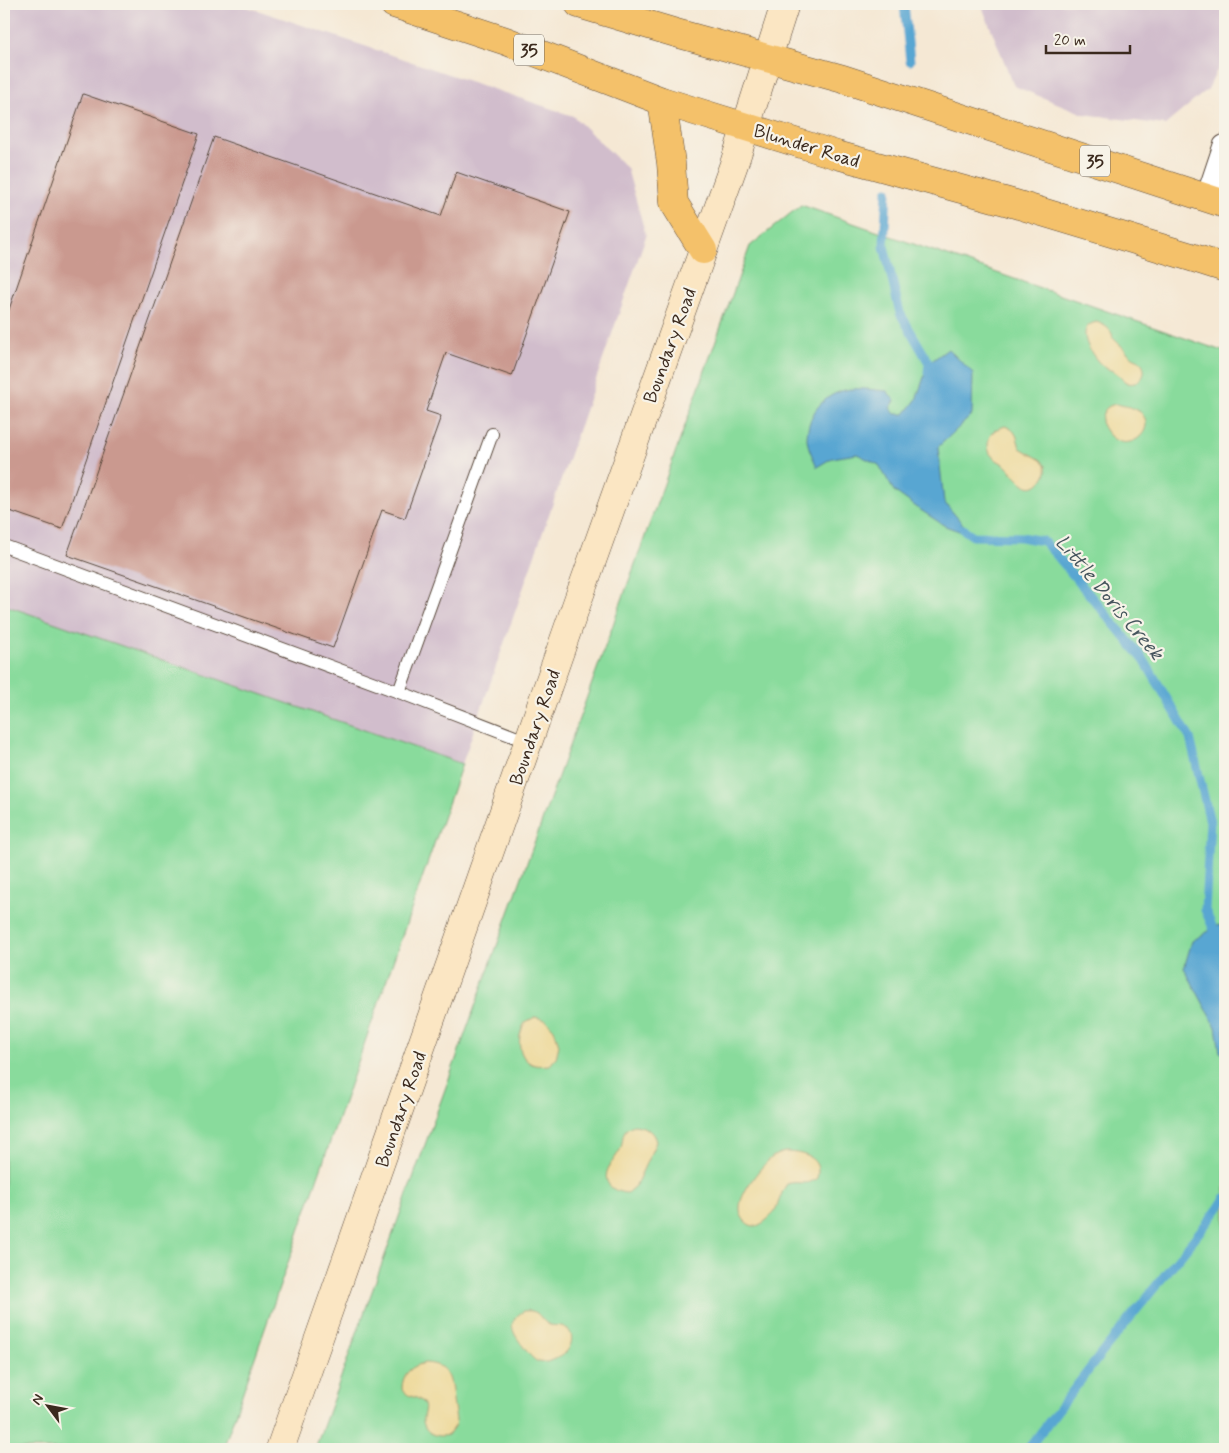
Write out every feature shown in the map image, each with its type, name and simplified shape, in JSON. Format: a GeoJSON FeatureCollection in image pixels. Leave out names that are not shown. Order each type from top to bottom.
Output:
{"type":"FeatureCollection","features":[{"type":"Feature","properties":{"kind":"main road","name":"Blunder Road"},"geometry":{"type":"LineString","coordinates":[[394,4],[506,41],[662,101],[836,155],[1031,209],[1225,268]]}},
{"type":"Feature","properties":{"kind":"main road","name":"35"},"geometry":{"type":"LineString","coordinates":[[579,4],[843,79],[1218,201]]}},
{"type":"Feature","properties":{"kind":"main road"},"geometry":{"type":"LineString","coordinates":[[662,101],[671,163],[674,203],[702,250]]}},
{"type":"Feature","properties":{"kind":"street","name":"Boundary Road"},"geometry":{"type":"LineString","coordinates":[[280,1449],[746,127],[785,4]]}},
{"type":"Feature","properties":{"kind":"street"},"geometry":{"type":"LineString","coordinates":[[1218,201],[1212,186],[1225,147]]}},
{"type":"Feature","properties":{"kind":"lane"},"geometry":{"type":"LineString","coordinates":[[399,692],[492,434]]}},
{"type":"Feature","properties":{"kind":"lane"},"geometry":{"type":"LineString","coordinates":[[4,546],[399,692],[528,742]]}},
{"type":"Feature","properties":{"kind":"shaded area"},"geometry":{"type":"Polygon","coordinates":[[[4,4],[239,4],[573,116],[627,168],[646,236],[462,764],[4,605],[4,4]]]}},
{"type":"Feature","properties":{"kind":"shaded area"},"geometry":{"type":"Polygon","coordinates":[[[981,4],[1225,4],[1225,54],[1208,89],[1165,125],[1084,114],[1014,86],[981,4]]]}},
{"type":"Feature","properties":{"kind":"green space"},"geometry":{"type":"Polygon","coordinates":[[[801,205],[1225,352],[1225,1449],[315,1449],[750,246],[801,205]]]}},
{"type":"Feature","properties":{"kind":"green space"},"geometry":{"type":"Polygon","coordinates":[[[4,605],[462,764],[223,1449],[4,1449],[4,605]]]}},
{"type":"Feature","properties":{"kind":"sand"},"geometry":{"type":"Polygon","coordinates":[[[1097,322],[1108,328],[1112,337],[1143,365],[1144,372],[1140,380],[1134,383],[1127,383],[1116,373],[1104,367],[1094,357],[1085,336],[1086,329],[1097,322]]]}},
{"type":"Feature","properties":{"kind":"sand"},"geometry":{"type":"Polygon","coordinates":[[[1116,404],[1139,411],[1145,419],[1146,427],[1136,440],[1118,441],[1109,435],[1101,422],[1105,410],[1116,404]]]}},
{"type":"Feature","properties":{"kind":"sand"},"geometry":{"type":"Polygon","coordinates":[[[1005,426],[1014,432],[1020,448],[1041,460],[1046,466],[1045,475],[1037,485],[1032,487],[1024,484],[990,453],[988,447],[990,437],[995,430],[1005,426]]]}},
{"type":"Feature","properties":{"kind":"sand"},"geometry":{"type":"Polygon","coordinates":[[[535,1017],[546,1020],[554,1029],[559,1045],[556,1058],[550,1065],[532,1064],[526,1059],[521,1050],[522,1028],[526,1022],[535,1017]]]}},
{"type":"Feature","properties":{"kind":"sand"},"geometry":{"type":"Polygon","coordinates":[[[634,1125],[648,1130],[656,1142],[636,1185],[627,1193],[617,1191],[609,1185],[606,1177],[609,1167],[620,1150],[624,1132],[634,1125]]]}},
{"type":"Feature","properties":{"kind":"sand"},"geometry":{"type":"Polygon","coordinates":[[[785,1152],[798,1153],[814,1161],[817,1165],[817,1178],[806,1183],[787,1184],[772,1215],[756,1226],[749,1225],[742,1217],[740,1210],[744,1194],[752,1179],[764,1165],[774,1156],[785,1152]]]}},
{"type":"Feature","properties":{"kind":"sand"},"geometry":{"type":"Polygon","coordinates":[[[524,1311],[537,1313],[546,1323],[569,1330],[572,1338],[568,1350],[556,1359],[546,1362],[539,1362],[531,1357],[515,1334],[512,1325],[514,1320],[524,1311]]]}},
{"type":"Feature","properties":{"kind":"sand"},"geometry":{"type":"Polygon","coordinates":[[[425,1363],[439,1366],[450,1379],[456,1420],[448,1435],[432,1434],[426,1429],[423,1421],[424,1404],[402,1389],[402,1384],[408,1372],[416,1366],[425,1363]]]}},
{"type":"Feature","properties":{"kind":"water"},"geometry":{"type":"Polygon","coordinates":[[[948,349],[973,373],[972,415],[938,447],[944,502],[973,536],[945,526],[919,509],[894,491],[879,465],[857,454],[832,458],[817,467],[807,442],[810,421],[818,407],[823,401],[845,390],[887,391],[895,401],[890,408],[895,414],[905,414],[916,400],[929,363],[948,349]]]}},
{"type":"Feature","properties":{"kind":"water"},"geometry":{"type":"Polygon","coordinates":[[[1219,925],[1225,926],[1225,1055],[1220,1052],[1216,1027],[1184,968],[1192,941],[1219,925]]]}},
{"type":"Feature","properties":{"kind":"building"},"geometry":{"type":"Polygon","coordinates":[[[83,94],[199,134],[62,529],[4,509],[4,324],[83,94]]]}},
{"type":"Feature","properties":{"kind":"building"},"geometry":{"type":"Polygon","coordinates":[[[214,137],[441,216],[456,172],[570,212],[512,376],[446,353],[426,411],[441,416],[405,518],[382,510],[333,648],[67,555],[214,137]]]}},
{"type":"Feature","properties":{"kind":"waterway","name":"Little Doris Creek"},"geometry":{"type":"LineString","coordinates":[[904,4],[910,61]]}},
{"type":"Feature","properties":{"kind":"waterway","name":"Little Doris Creek"},"geometry":{"type":"LineString","coordinates":[[887,191],[884,246],[900,313],[929,363],[928,373]]}},
{"type":"Feature","properties":{"kind":"waterway","name":"Little Doris Creek"},"geometry":{"type":"LineString","coordinates":[[963,529],[973,536],[1021,537],[1043,541],[1144,660],[1190,738],[1210,822],[1205,910],[1225,955]]}},
{"type":"Feature","properties":{"kind":"waterway"},"geometry":{"type":"LineString","coordinates":[[1028,1449],[1225,1198]]}}]}
